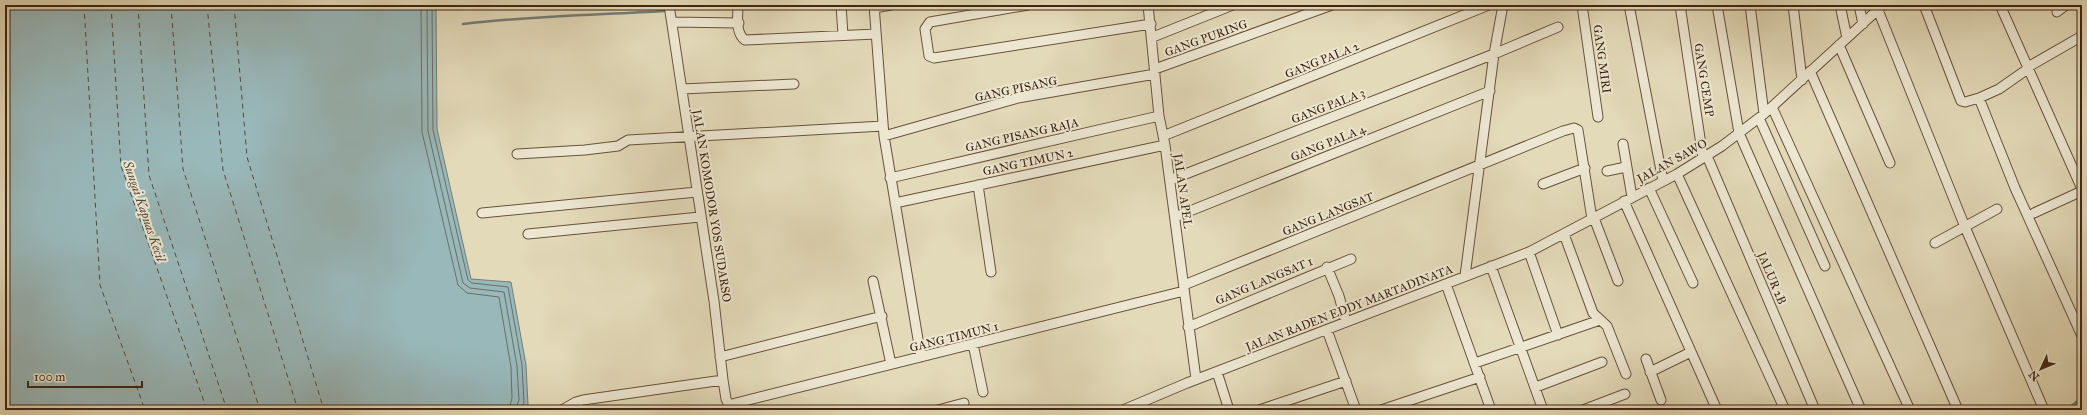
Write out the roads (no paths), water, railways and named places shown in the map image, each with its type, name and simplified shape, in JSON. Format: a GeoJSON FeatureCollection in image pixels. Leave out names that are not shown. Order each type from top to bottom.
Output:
{"type":"FeatureCollection","features":[{"type":"Feature","properties":{"kind":"street","name":"JALAN KOMODOR YOS SUDARSO"},"geometry":{"type":"LineString","coordinates":[[669,5],[714,302],[722,380],[730,408]]}},
{"type":"Feature","properties":{"kind":"street"},"geometry":{"type":"LineString","coordinates":[[738,5],[740,36],[745,40],[876,34]]}},
{"type":"Feature","properties":{"kind":"street"},"geometry":{"type":"LineString","coordinates":[[842,5],[843,35]]}},
{"type":"Feature","properties":{"kind":"street"},"geometry":{"type":"LineString","coordinates":[[891,5],[874,6],[883,131],[921,357]]}},
{"type":"Feature","properties":{"kind":"street"},"geometry":{"type":"LineString","coordinates":[[1028,5],[930,22],[925,29],[929,56],[934,58],[1151,24]]}},
{"type":"Feature","properties":{"kind":"street","name":"JALAN APEL"},"geometry":{"type":"LineString","coordinates":[[1148,5],[1153,37],[1159,116],[1170,180],[1196,380]]}},
{"type":"Feature","properties":{"kind":"street"},"geometry":{"type":"LineString","coordinates":[[1153,37],[1232,5]]}},
{"type":"Feature","properties":{"kind":"street","name":"GANG PURING"},"geometry":{"type":"LineString","coordinates":[[1155,72],[1332,5]]}},
{"type":"Feature","properties":{"kind":"street","name":"GANG PALA 2"},"geometry":{"type":"LineString","coordinates":[[1164,141],[1489,5]]}},
{"type":"Feature","properties":{"kind":"street","name":"JALAN RADEN EDDY MARTADINATA"},"geometry":{"type":"LineString","coordinates":[[1123,410],[1148,405],[1187,383],[1465,276],[1494,54],[1503,5]]}},
{"type":"Feature","properties":{"kind":"street","name":"GANG MIRI"},"geometry":{"type":"LineString","coordinates":[[1582,5],[1598,117]]}},
{"type":"Feature","properties":{"kind":"street"},"geometry":{"type":"LineString","coordinates":[[1629,5],[1663,181]]}},
{"type":"Feature","properties":{"kind":"street","name":"GANG CEMP"},"geometry":{"type":"LineString","coordinates":[[1680,5],[1705,157]]}},
{"type":"Feature","properties":{"kind":"street"},"geometry":{"type":"LineString","coordinates":[[1717,5],[1739,133],[1861,410]]}},
{"type":"Feature","properties":{"kind":"street"},"geometry":{"type":"LineString","coordinates":[[1750,5],[1762,116],[1825,266]]}},
{"type":"Feature","properties":{"kind":"street"},"geometry":{"type":"LineString","coordinates":[[1793,5],[1802,80]]}},
{"type":"Feature","properties":{"kind":"street"},"geometry":{"type":"LineString","coordinates":[[1840,5],[1846,38]]}},
{"type":"Feature","properties":{"kind":"street"},"geometry":{"type":"LineString","coordinates":[[1859,5],[1863,24]]}},
{"type":"Feature","properties":{"kind":"street"},"geometry":{"type":"LineString","coordinates":[[1924,5],[1961,100],[1964,103],[1999,89],[2029,68],[2082,36]]}},
{"type":"Feature","properties":{"kind":"street"},"geometry":{"type":"LineString","coordinates":[[2000,5],[2082,190],[2034,213]]}},
{"type":"Feature","properties":{"kind":"street"},"geometry":{"type":"LineString","coordinates":[[2057,12],[2066,5]]}},
{"type":"Feature","properties":{"kind":"street"},"geometry":{"type":"LineString","coordinates":[[1881,7],[1965,227],[2044,410]]}},
{"type":"Feature","properties":{"kind":"street","name":"JALAN SAWO"},"geometry":{"type":"LineString","coordinates":[[1465,276],[1529,252],[1677,174],[1705,157],[1762,116],[1881,7]]}},
{"type":"Feature","properties":{"kind":"street"},"geometry":{"type":"LineString","coordinates":[[672,22],[739,23]]}},
{"type":"Feature","properties":{"kind":"street","name":"GANG PALA 3"},"geometry":{"type":"LineString","coordinates":[[1170,180],[1494,54],[1558,27]]}},
{"type":"Feature","properties":{"kind":"street"},"geometry":{"type":"LineString","coordinates":[[1839,45],[1890,163]]}},
{"type":"Feature","properties":{"kind":"street","name":"GANG PISANG"},"geometry":{"type":"LineString","coordinates":[[517,154],[585,150],[618,146],[628,140],[883,131],[1018,98],[1155,72]]}},
{"type":"Feature","properties":{"kind":"street"},"geometry":{"type":"LineString","coordinates":[[1810,72],[1958,410]]}},
{"type":"Feature","properties":{"kind":"street"},"geometry":{"type":"LineString","coordinates":[[682,89],[794,84]]}},
{"type":"Feature","properties":{"kind":"street","name":"GANG PALA 4"},"geometry":{"type":"LineString","coordinates":[[1175,217],[1490,91]]}},
{"type":"Feature","properties":{"kind":"street"},"geometry":{"type":"LineString","coordinates":[[1979,98],[2015,188],[2082,336]]}},
{"type":"Feature","properties":{"kind":"street"},"geometry":{"type":"LineString","coordinates":[[1772,107],[1910,410]]}},
{"type":"Feature","properties":{"kind":"street","name":"GANG PISANG RAJA"},"geometry":{"type":"LineString","coordinates":[[890,178],[1159,116]]}},
{"type":"Feature","properties":{"kind":"street","name":"GANG LANGSAT"},"geometry":{"type":"LineString","coordinates":[[1184,288],[1480,164],[1563,131],[1574,128],[1578,130],[1585,168]]}},
{"type":"Feature","properties":{"kind":"street","name":"GANG TIMUN 2"},"geometry":{"type":"LineString","coordinates":[[895,203],[1164,141]]}},
{"type":"Feature","properties":{"kind":"street"},"geometry":{"type":"LineString","coordinates":[[1623,144],[1632,197]]}},
{"type":"Feature","properties":{"kind":"street","name":"JALUR 2B"},"geometry":{"type":"LineString","coordinates":[[1705,157],[1815,410]]}},
{"type":"Feature","properties":{"kind":"street"},"geometry":{"type":"LineString","coordinates":[[2073,169],[2082,164]]}},
{"type":"Feature","properties":{"kind":"street"},"geometry":{"type":"LineString","coordinates":[[1607,171],[1626,167]]}},
{"type":"Feature","properties":{"kind":"street"},"geometry":{"type":"LineString","coordinates":[[1543,184],[1585,168],[1593,218],[1618,281]]}},
{"type":"Feature","properties":{"kind":"street"},"geometry":{"type":"LineString","coordinates":[[1677,174],[1784,410]]}},
{"type":"Feature","properties":{"kind":"street"},"geometry":{"type":"LineString","coordinates":[[978,185],[991,272]]}},
{"type":"Feature","properties":{"kind":"street"},"geometry":{"type":"LineString","coordinates":[[1649,188],[1693,283]]}},
{"type":"Feature","properties":{"kind":"street"},"geometry":{"type":"LineString","coordinates":[[482,213],[697,192]]}},
{"type":"Feature","properties":{"kind":"street"},"geometry":{"type":"LineString","coordinates":[[1624,201],[1717,410]]}},
{"type":"Feature","properties":{"kind":"street"},"geometry":{"type":"LineString","coordinates":[[1935,244],[1997,209]]}},
{"type":"Feature","properties":{"kind":"street"},"geometry":{"type":"LineString","coordinates":[[528,234],[700,217]]}},
{"type":"Feature","properties":{"kind":"street"},"geometry":{"type":"LineString","coordinates":[[1564,234],[1593,313],[1609,330],[1626,374]]}},
{"type":"Feature","properties":{"kind":"street"},"geometry":{"type":"LineString","coordinates":[[1529,252],[1558,336]]}},
{"type":"Feature","properties":{"kind":"street","name":"GANG LANGSAT 1"},"geometry":{"type":"LineString","coordinates":[[1188,327],[1327,267],[1350,259]]}},
{"type":"Feature","properties":{"kind":"street"},"geometry":{"type":"LineString","coordinates":[[1491,266],[1536,386],[1543,410]]}},
{"type":"Feature","properties":{"kind":"street"},"geometry":{"type":"LineString","coordinates":[[1327,267],[1339,296],[1346,322]]}},
{"type":"Feature","properties":{"kind":"street"},"geometry":{"type":"LineString","coordinates":[[873,281],[882,316],[891,364]]}},
{"type":"Feature","properties":{"kind":"street"},"geometry":{"type":"LineString","coordinates":[[1446,284],[1491,410]]}},
{"type":"Feature","properties":{"kind":"street","name":"GANG TIMUN 1"},"geometry":{"type":"LineString","coordinates":[[730,408],[891,364],[973,344],[1184,288]]}},
{"type":"Feature","properties":{"kind":"street"},"geometry":{"type":"LineString","coordinates":[[720,356],[882,316]]}},
{"type":"Feature","properties":{"kind":"street"},"geometry":{"type":"LineString","coordinates":[[1475,363],[1558,336],[1600,320]]}},
{"type":"Feature","properties":{"kind":"street"},"geometry":{"type":"LineString","coordinates":[[1327,330],[1356,410]]}},
{"type":"Feature","properties":{"kind":"street"},"geometry":{"type":"LineString","coordinates":[[973,344],[982,392]]}},
{"type":"Feature","properties":{"kind":"street"},"geometry":{"type":"LineString","coordinates":[[1650,372],[1691,352]]}},
{"type":"Feature","properties":{"kind":"street"},"geometry":{"type":"LineString","coordinates":[[1646,359],[1661,400]]}},
{"type":"Feature","properties":{"kind":"street"},"geometry":{"type":"LineString","coordinates":[[1536,386],[1602,362]]}},
{"type":"Feature","properties":{"kind":"street"},"geometry":{"type":"LineString","coordinates":[[1217,372],[1227,410]]}},
{"type":"Feature","properties":{"kind":"street"},"geometry":{"type":"LineString","coordinates":[[1381,410],[1480,378]]}},
{"type":"Feature","properties":{"kind":"street"},"geometry":{"type":"LineString","coordinates":[[562,410],[576,402],[583,400],[722,380]]}},
{"type":"Feature","properties":{"kind":"street"},"geometry":{"type":"LineString","coordinates":[[1258,410],[1346,381]]}},
{"type":"Feature","properties":{"kind":"street"},"geometry":{"type":"LineString","coordinates":[[1583,410],[1625,394]]}},
{"type":"Feature","properties":{"kind":"street"},"geometry":{"type":"LineString","coordinates":[[938,410],[964,403]]}},
{"type":"Feature","properties":{"kind":"street"},"geometry":{"type":"LineString","coordinates":[[2078,410],[2082,407]]}},
{"type":"Feature","properties":{"kind":"water","name":"Sungai Kapuas Kecil"},"geometry":{"type":"Polygon","coordinates":[[[5,5],[436,5],[437,129],[471,279],[511,282],[526,365],[528,405],[522,410],[5,410],[5,5]]]}},
{"type":"Feature","properties":{"kind":"waterway"},"geometry":{"type":"LineString","coordinates":[[463,24],[539,17],[665,11]]}},
{"type":"Feature","properties":{"kind":"waterway"},"geometry":{"type":"LineString","coordinates":[[2067,410],[2082,397]]}}]}
